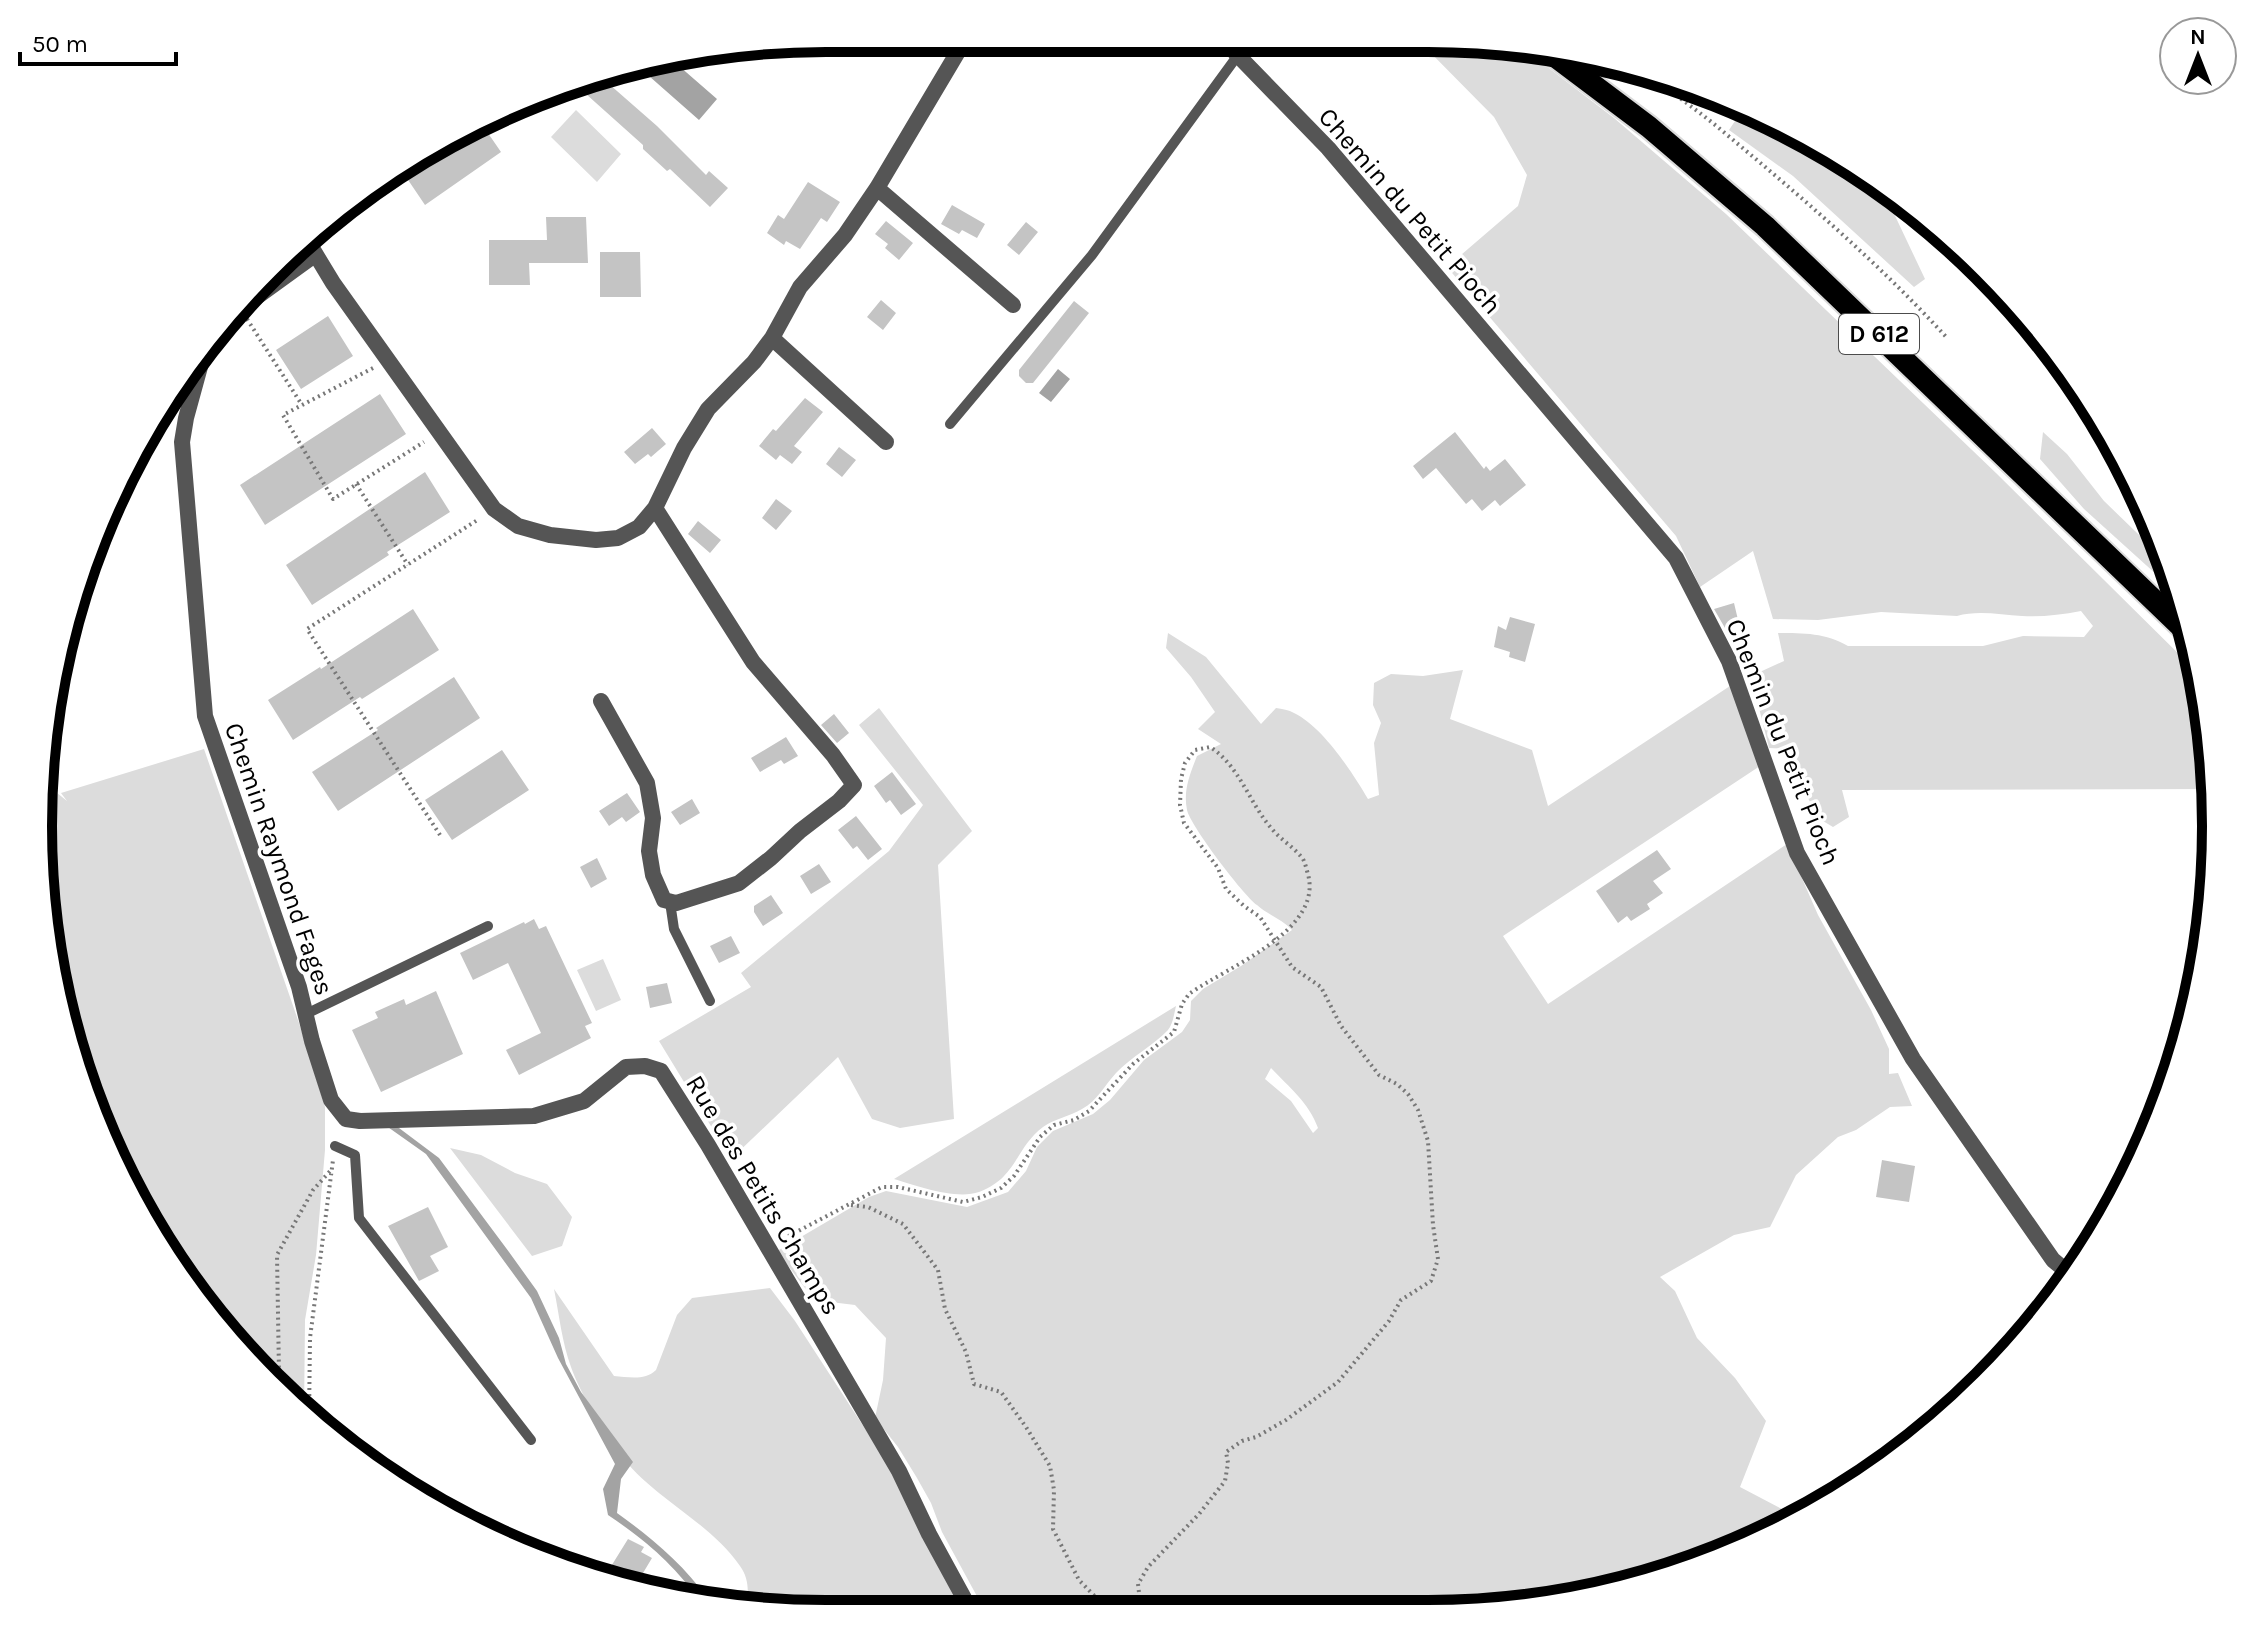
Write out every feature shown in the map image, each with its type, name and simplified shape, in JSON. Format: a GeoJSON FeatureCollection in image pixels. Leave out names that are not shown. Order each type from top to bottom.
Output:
{"type":"FeatureCollection","features":[{"type":"Feature","properties":{"kind":"highway","name":"D 612"},"geometry":{"type":"LineString","coordinates":[[1567,65],[1649,127],[1765,226],[2174,620]]}},
{"type":"Feature","properties":{"kind":"street"},"geometry":{"type":"LineString","coordinates":[[312,248],[333,283],[494,509],[518,526],[550,535],[596,540],[618,538],[639,527],[655,508],[684,448],[708,409],[754,362],[772,338],[800,287],[845,235],[877,188],[958,52]]}},
{"type":"Feature","properties":{"kind":"street","name":"Chemin du Petit Pioch"},"geometry":{"type":"LineString","coordinates":[[1235,52],[1328,148],[1676,558],[1729,661],[1797,853],[1913,1059],[2053,1260],[2063,1268]]}},
{"type":"Feature","properties":{"kind":"street"},"geometry":{"type":"LineString","coordinates":[[877,188],[1013,305]]}},
{"type":"Feature","properties":{"kind":"street"},"geometry":{"type":"LineString","coordinates":[[772,338],[886,442]]}},
{"type":"Feature","properties":{"kind":"street","name":"Chemin Raymond Fages"},"geometry":{"type":"LineString","coordinates":[[198,374],[182,442],[205,716],[272,905],[331,1100]]}},
{"type":"Feature","properties":{"kind":"street"},"geometry":{"type":"LineString","coordinates":[[601,701],[647,783],[653,818],[649,851],[653,875],[664,900],[670,902],[676,903],[739,883],[839,801],[854,785],[833,755],[753,662],[655,508]]}},
{"type":"Feature","properties":{"kind":"street","name":"Rue des Petits Champs"},"geometry":{"type":"LineString","coordinates":[[331,1100],[346,1119],[360,1121],[534,1116],[584,1101],[626,1067],[645,1066],[661,1071],[708,1145],[899,1471],[965,1600]]}},
{"type":"Feature","properties":{"kind":"lane"},"geometry":{"type":"LineString","coordinates":[[950,424],[1092,255],[1238,55]]}},
{"type":"Feature","properties":{"kind":"lane"},"geometry":{"type":"LineString","coordinates":[[263,296],[317,257]]}},
{"type":"Feature","properties":{"kind":"lane"},"geometry":{"type":"LineString","coordinates":[[670,902],[674,929],[710,1001]]}},
{"type":"Feature","properties":{"kind":"lane"},"geometry":{"type":"LineString","coordinates":[[306,1014],[488,926]]}},
{"type":"Feature","properties":{"kind":"lane"},"geometry":{"type":"LineString","coordinates":[[335,1146],[355,1155],[359,1218],[531,1440]]}},
{"type":"Feature","properties":{"kind":"path"},"geometry":{"type":"LineString","coordinates":[[1673,92],[1799,194],[1916,304],[1948,339]]}},
{"type":"Feature","properties":{"kind":"path"},"geometry":{"type":"LineString","coordinates":[[247,313],[302,405]]}},
{"type":"Feature","properties":{"kind":"path"},"geometry":{"type":"LineString","coordinates":[[388,360],[283,415],[333,499],[440,433]]}},
{"type":"Feature","properties":{"kind":"path"},"geometry":{"type":"LineString","coordinates":[[356,484],[408,565]]}},
{"type":"Feature","properties":{"kind":"path"},"geometry":{"type":"LineString","coordinates":[[440,835],[307,629],[494,509]]}},
{"type":"Feature","properties":{"kind":"path"},"geometry":{"type":"LineString","coordinates":[[766,1246],[802,1231],[882,1187],[898,1187],[963,1202],[1001,1188],[1014,1176],[1040,1137],[1054,1125],[1074,1120],[1089,1111],[1133,1064],[1174,1032],[1182,1004],[1189,994],[1275,940],[1297,921],[1308,903],[1312,885],[1303,859],[1272,829],[1224,756],[1210,747],[1195,750],[1185,763],[1180,805],[1184,823],[1218,868],[1226,889],[1260,917],[1275,940],[1292,967],[1321,987],[1341,1026],[1379,1075],[1397,1084],[1418,1110],[1428,1141],[1438,1259],[1431,1281],[1401,1300],[1389,1321],[1338,1382],[1286,1420],[1226,1452],[1225,1481],[1199,1514],[1148,1567],[1138,1584],[1140,1600]]}},
{"type":"Feature","properties":{"kind":"path"},"geometry":{"type":"LineString","coordinates":[[309,1402],[310,1338],[335,1146]]}},
{"type":"Feature","properties":{"kind":"path"},"geometry":{"type":"LineString","coordinates":[[279,1373],[277,1255],[313,1190],[332,1169]]}},
{"type":"Feature","properties":{"kind":"path"},"geometry":{"type":"LineString","coordinates":[[848,1205],[868,1207],[903,1224],[938,1270],[945,1309],[966,1352],[974,1384],[1001,1392],[1050,1466],[1054,1490],[1053,1529],[1079,1580],[1098,1600]]}},
{"type":"Feature","properties":{"kind":"shaded area"},"geometry":{"type":"Polygon","coordinates":[[[1430,52],[1537,60],[1614,118],[1726,214],[1996,473],[2183,658],[2195,725],[2201,789],[1842,790],[1849,817],[1833,827],[1818,818],[1804,790],[1791,749],[1769,748],[1751,676],[1784,661],[1778,633],[1823,636],[1848,646],[1983,646],[2023,636],[2084,637],[2093,626],[2081,611],[2037,616],[1881,612],[1818,620],[1773,619],[1753,551],[1700,587],[1676,536],[1447,267],[1518,206],[1527,175],[1494,117],[1430,52]]]}},
{"type":"Feature","properties":{"kind":"shaded area"},"geometry":{"type":"Polygon","coordinates":[[[679,66],[717,99],[699,120],[649,76],[652,72],[679,66]]]}},
{"type":"Feature","properties":{"kind":"shaded area"},"geometry":{"type":"Polygon","coordinates":[[[576,110],[621,154],[597,182],[551,137],[576,110]]]}},
{"type":"Feature","properties":{"kind":"shaded area"},"geometry":{"type":"Polygon","coordinates":[[[1738,117],[1770,132],[1858,182],[1890,206],[1925,279],[1914,287],[1793,176],[1729,130],[1738,117]]]}},
{"type":"Feature","properties":{"kind":"shaded area"},"geometry":{"type":"Polygon","coordinates":[[[1058,369],[1070,379],[1051,402],[1039,393],[1058,369]]]}},
{"type":"Feature","properties":{"kind":"shaded area"},"geometry":{"type":"Polygon","coordinates":[[[2043,432],[2067,454],[2104,501],[2148,544],[2162,579],[2084,509],[2040,459],[2043,432]]]}},
{"type":"Feature","properties":{"kind":"shaded area"},"geometry":{"type":"Polygon","coordinates":[[[1168,633],[1206,657],[1261,724],[1276,708],[1290,711],[1316,729],[1336,751],[1368,799],[1379,795],[1374,743],[1381,723],[1373,705],[1374,683],[1391,674],[1423,676],[1463,670],[1450,719],[1532,750],[1548,806],[1730,686],[1760,766],[1503,936],[1548,1004],[1787,844],[1818,915],[1871,1010],[1889,1049],[1889,1074],[1898,1073],[1912,1106],[1890,1107],[1856,1130],[1838,1137],[1796,1175],[1770,1227],[1734,1235],[1660,1277],[1675,1291],[1697,1338],[1735,1378],[1766,1421],[1740,1487],[1786,1511],[1677,1559],[1628,1574],[1529,1593],[1428,1600],[979,1600],[917,1478],[875,1418],[883,1380],[886,1338],[855,1305],[814,1300],[777,1251],[869,1197],[886,1191],[967,1207],[1008,1192],[1026,1171],[1037,1147],[1053,1131],[1093,1114],[1110,1100],[1144,1060],[1182,1032],[1190,1020],[1191,1001],[1203,989],[1292,930],[1250,899],[1190,818],[1186,803],[1187,789],[1197,756],[1221,744],[1198,729],[1215,712],[1166,648],[1168,633]],[[1271,1068],[1265,1079],[1291,1101],[1313,1133],[1318,1128],[1298,1096],[1271,1068]]]}},
{"type":"Feature","properties":{"kind":"shaded area"},"geometry":{"type":"Polygon","coordinates":[[[879,708],[972,831],[938,865],[954,1119],[900,1128],[872,1119],[838,1057],[731,1159],[659,1041],[751,987],[741,973],[889,851],[923,805],[859,725],[879,708]]]}},
{"type":"Feature","properties":{"kind":"shaded area"},"geometry":{"type":"Polygon","coordinates":[[[204,749],[325,1107],[325,1150],[316,1255],[305,1320],[304,1397],[244,1336],[182,1256],[132,1168],[111,1122],[78,1026],[59,927],[52,826],[53,790],[67,801],[61,793],[204,749]]]}},
{"type":"Feature","properties":{"kind":"shaded area"},"geometry":{"type":"Polygon","coordinates":[[[603,959],[621,1000],[596,1011],[577,970],[603,959]]]}},
{"type":"Feature","properties":{"kind":"shaded area"},"geometry":{"type":"Polygon","coordinates":[[[1176,1006],[1168,1030],[1122,1067],[1088,1105],[1043,1127],[1009,1171],[992,1186],[979,1192],[959,1194],[894,1179],[1176,1006]]]}},
{"type":"Feature","properties":{"kind":"shaded area"},"geometry":{"type":"Polygon","coordinates":[[[385,1125],[395,1125],[439,1158],[537,1291],[559,1338],[566,1364],[581,1392],[633,1462],[621,1479],[617,1513],[666,1552],[700,1589],[689,1587],[656,1552],[608,1515],[603,1489],[615,1464],[558,1358],[531,1298],[426,1154],[385,1125]]]}},
{"type":"Feature","properties":{"kind":"shaded area"},"geometry":{"type":"Polygon","coordinates":[[[450,1148],[481,1155],[515,1173],[547,1184],[572,1217],[562,1246],[532,1256],[450,1148]]]}},
{"type":"Feature","properties":{"kind":"shaded area"},"geometry":{"type":"Polygon","coordinates":[[[770,1288],[888,1464],[961,1600],[826,1600],[748,1595],[745,1576],[727,1550],[632,1469],[599,1423],[575,1377],[563,1338],[554,1289],[614,1376],[636,1378],[656,1370],[677,1315],[692,1298],[770,1288]]]}},
{"type":"Feature","properties":{"kind":"building"},"geometry":{"type":"Polygon","coordinates":[[[608,83],[706,175],[709,171],[728,188],[710,207],[586,94],[591,89],[608,83]]]}},
{"type":"Feature","properties":{"kind":"building"},"geometry":{"type":"Polygon","coordinates":[[[486,131],[501,152],[425,205],[406,176],[486,131]]]}},
{"type":"Feature","properties":{"kind":"building"},"geometry":{"type":"Polygon","coordinates":[[[808,182],[840,202],[827,222],[821,218],[800,249],[786,241],[784,245],[767,233],[778,215],[784,219],[808,182]]]}},
{"type":"Feature","properties":{"kind":"building"},"geometry":{"type":"Polygon","coordinates":[[[952,205],[985,224],[977,238],[962,230],[959,234],[941,224],[952,205]]]}},
{"type":"Feature","properties":{"kind":"building"},"geometry":{"type":"Polygon","coordinates":[[[546,217],[586,217],[588,263],[529,263],[530,285],[489,285],[489,240],[547,240],[546,217]]]}},
{"type":"Feature","properties":{"kind":"building"},"geometry":{"type":"Polygon","coordinates":[[[886,221],[913,243],[899,260],[885,248],[888,244],[875,234],[886,221]]]}},
{"type":"Feature","properties":{"kind":"building"},"geometry":{"type":"Polygon","coordinates":[[[1026,222],[1038,232],[1019,255],[1007,245],[1026,222]]]}},
{"type":"Feature","properties":{"kind":"building"},"geometry":{"type":"Polygon","coordinates":[[[600,252],[640,252],[641,297],[600,297],[600,252]]]}},
{"type":"Feature","properties":{"kind":"building"},"geometry":{"type":"Polygon","coordinates":[[[881,300],[896,313],[883,330],[867,317],[881,300]]]}},
{"type":"Feature","properties":{"kind":"building"},"geometry":{"type":"Polygon","coordinates":[[[1074,301],[1089,313],[1033,383],[1026,383],[1019,376],[1019,370],[1074,301]]]}},
{"type":"Feature","properties":{"kind":"building"},"geometry":{"type":"Polygon","coordinates":[[[328,316],[353,356],[301,389],[276,350],[328,316]]]}},
{"type":"Feature","properties":{"kind":"building"},"geometry":{"type":"Polygon","coordinates":[[[380,394],[406,434],[265,525],[240,485],[380,394]]]}},
{"type":"Feature","properties":{"kind":"building"},"geometry":{"type":"Polygon","coordinates":[[[805,398],[823,412],[794,446],[802,452],[792,464],[780,455],[776,460],[759,446],[805,398]]]}},
{"type":"Feature","properties":{"kind":"building"},"geometry":{"type":"Polygon","coordinates":[[[652,428],[666,444],[651,457],[648,454],[635,464],[624,452],[652,428]]]}},
{"type":"Feature","properties":{"kind":"building"},"geometry":{"type":"Polygon","coordinates":[[[1455,432],[1484,469],[1486,466],[1490,471],[1505,459],[1526,485],[1500,506],[1495,500],[1482,511],[1472,499],[1466,504],[1436,468],[1423,479],[1413,466],[1455,432]]]}},
{"type":"Feature","properties":{"kind":"building"},"geometry":{"type":"Polygon","coordinates":[[[839,447],[856,460],[842,477],[826,464],[839,447]]]}},
{"type":"Feature","properties":{"kind":"building"},"geometry":{"type":"Polygon","coordinates":[[[425,472],[450,512],[312,605],[286,565],[425,472]]]}},
{"type":"Feature","properties":{"kind":"building"},"geometry":{"type":"Polygon","coordinates":[[[776,499],[792,511],[776,530],[762,518],[776,499]]]}},
{"type":"Feature","properties":{"kind":"building"},"geometry":{"type":"Polygon","coordinates":[[[698,521],[721,540],[710,553],[688,534],[698,521]]]}},
{"type":"Feature","properties":{"kind":"building"},"geometry":{"type":"Polygon","coordinates":[[[1734,603],[1739,624],[1725,628],[1714,609],[1734,603]]]}},
{"type":"Feature","properties":{"kind":"building"},"geometry":{"type":"Polygon","coordinates":[[[413,609],[439,650],[293,740],[268,700],[413,609]]]}},
{"type":"Feature","properties":{"kind":"building"},"geometry":{"type":"Polygon","coordinates":[[[1510,617],[1535,624],[1525,662],[1509,657],[1510,652],[1494,647],[1498,626],[1506,630],[1510,617]]]}},
{"type":"Feature","properties":{"kind":"building"},"geometry":{"type":"Polygon","coordinates":[[[454,677],[480,718],[338,811],[312,772],[454,677]]]}},
{"type":"Feature","properties":{"kind":"building"},"geometry":{"type":"Polygon","coordinates":[[[834,714],[849,733],[837,743],[821,725],[834,714]]]}},
{"type":"Feature","properties":{"kind":"building"},"geometry":{"type":"Polygon","coordinates":[[[786,737],[798,756],[784,764],[781,760],[760,772],[751,758],[786,737]]]}},
{"type":"Feature","properties":{"kind":"building"},"geometry":{"type":"Polygon","coordinates":[[[502,750],[529,790],[452,840],[425,800],[502,750]]]}},
{"type":"Feature","properties":{"kind":"building"},"geometry":{"type":"Polygon","coordinates":[[[892,772],[916,804],[901,815],[890,800],[886,803],[874,786],[892,772]]]}},
{"type":"Feature","properties":{"kind":"building"},"geometry":{"type":"Polygon","coordinates":[[[627,793],[640,812],[626,822],[622,817],[609,826],[599,811],[627,793]]]}},
{"type":"Feature","properties":{"kind":"building"},"geometry":{"type":"Polygon","coordinates":[[[692,799],[700,813],[680,825],[671,812],[692,799]]]}},
{"type":"Feature","properties":{"kind":"building"},"geometry":{"type":"Polygon","coordinates":[[[856,816],[882,849],[868,860],[857,846],[853,849],[838,830],[856,816]]]}},
{"type":"Feature","properties":{"kind":"building"},"geometry":{"type":"Polygon","coordinates":[[[1657,850],[1671,869],[1653,881],[1663,893],[1647,904],[1650,909],[1631,921],[1627,916],[1618,923],[1596,891],[1657,850]]]}},
{"type":"Feature","properties":{"kind":"building"},"geometry":{"type":"Polygon","coordinates":[[[597,858],[607,879],[591,888],[580,867],[597,858]]]}},
{"type":"Feature","properties":{"kind":"building"},"geometry":{"type":"Polygon","coordinates":[[[819,864],[831,882],[811,894],[800,876],[819,864]]]}},
{"type":"Feature","properties":{"kind":"building"},"geometry":{"type":"Polygon","coordinates":[[[771,895],[783,913],[763,926],[754,912],[754,906],[771,895]]]}},
{"type":"Feature","properties":{"kind":"building"},"geometry":{"type":"Polygon","coordinates":[[[534,919],[539,929],[546,926],[592,1023],[585,1026],[591,1038],[519,1075],[506,1050],[541,1033],[508,963],[473,980],[460,953],[534,919]]]}},
{"type":"Feature","properties":{"kind":"building"},"geometry":{"type":"Polygon","coordinates":[[[731,936],[740,953],[719,963],[710,946],[731,936]]]}},
{"type":"Feature","properties":{"kind":"building"},"geometry":{"type":"Polygon","coordinates":[[[667,983],[672,1003],[650,1008],[646,987],[667,983]]]}},
{"type":"Feature","properties":{"kind":"building"},"geometry":{"type":"Polygon","coordinates":[[[436,991],[463,1054],[381,1092],[352,1030],[378,1018],[375,1012],[404,999],[406,1005],[436,991]]]}},
{"type":"Feature","properties":{"kind":"building"},"geometry":{"type":"Polygon","coordinates":[[[1882,1160],[1915,1166],[1909,1202],[1876,1197],[1882,1160]]]}},
{"type":"Feature","properties":{"kind":"building"},"geometry":{"type":"Polygon","coordinates":[[[428,1207],[448,1247],[430,1256],[439,1271],[419,1281],[388,1226],[428,1207]]]}},
{"type":"Feature","properties":{"kind":"building"},"geometry":{"type":"Polygon","coordinates":[[[628,1539],[644,1547],[641,1552],[652,1558],[640,1577],[610,1568],[628,1539]]]}}]}
